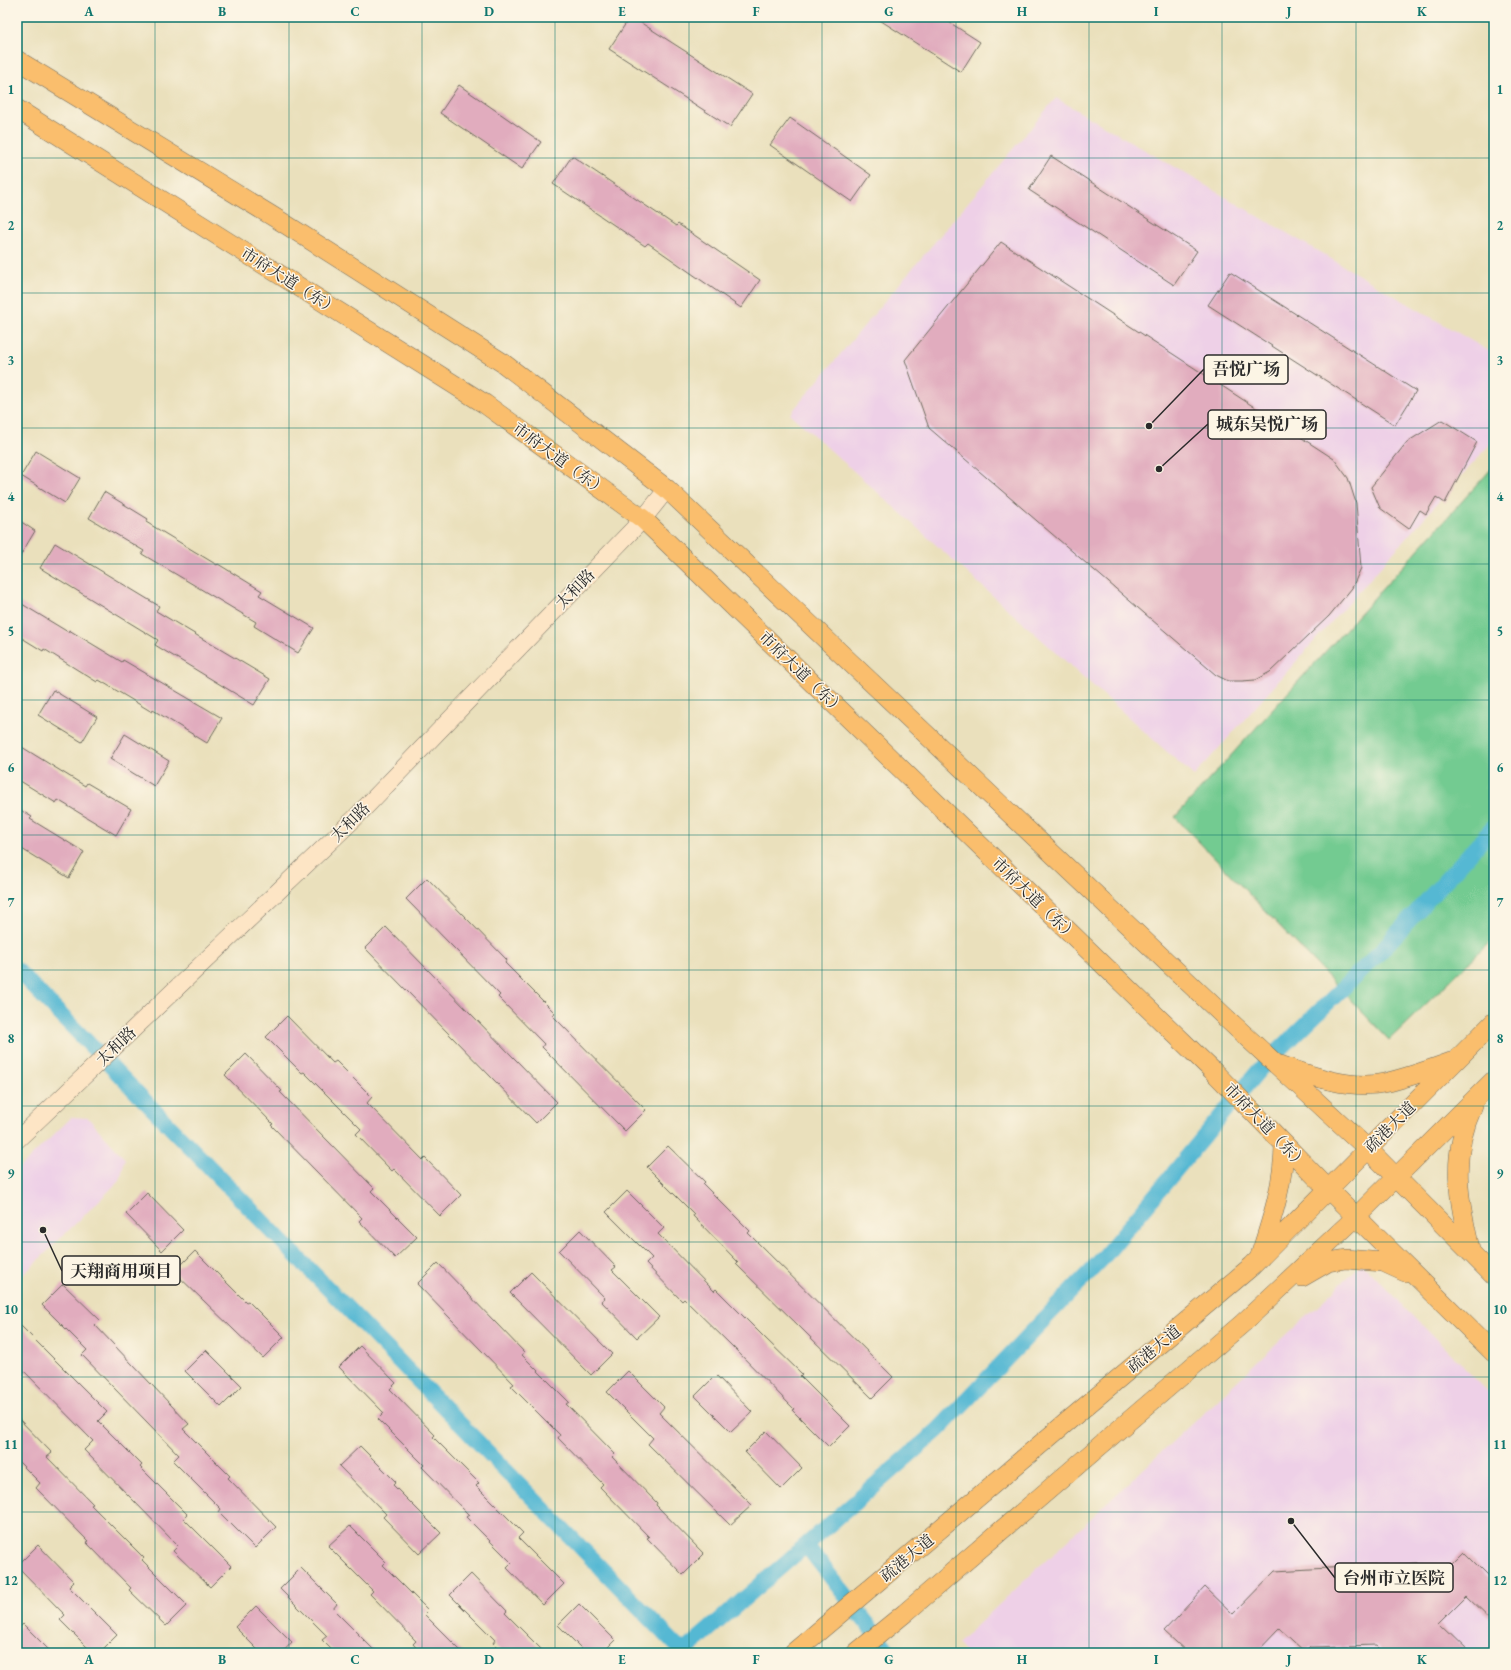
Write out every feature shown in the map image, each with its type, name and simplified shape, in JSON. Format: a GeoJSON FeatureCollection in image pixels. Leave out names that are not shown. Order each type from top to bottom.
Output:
{"type":"FeatureCollection","features":[{"type":"Feature","properties":{"kind":"main road"},"geometry":{"type":"LineString","coordinates":[[17,60],[282,222],[503,363],[667,489],[1297,1084],[1368,1149],[1494,1276]]}},
{"type":"Feature","properties":{"kind":"main road","name":"市府大道（东）"},"geometry":{"type":"LineString","coordinates":[[17,109],[485,404],[643,519],[1212,1070],[1328,1190],[1494,1354]]}},
{"type":"Feature","properties":{"kind":"main road","name":"疏港大道"},"geometry":{"type":"LineString","coordinates":[[793,1653],[1258,1260],[1494,1022]]}},
{"type":"Feature","properties":{"kind":"main road"},"geometry":{"type":"LineString","coordinates":[[1274,1062],[1294,1070],[1355,1085],[1383,1084],[1456,1060]]}},
{"type":"Feature","properties":{"kind":"main road"},"geometry":{"type":"LineString","coordinates":[[856,1653],[905,1613],[1231,1334],[1356,1217],[1494,1080]]}},
{"type":"Feature","properties":{"kind":"main road"},"geometry":{"type":"LineString","coordinates":[[1471,1253],[1460,1205],[1458,1168],[1460,1142],[1466,1121],[1477,1097]]}},
{"type":"Feature","properties":{"kind":"main road"},"geometry":{"type":"LineString","coordinates":[[1258,1260],[1273,1218],[1284,1164],[1284,1144]]}},
{"type":"Feature","properties":{"kind":"main road"},"geometry":{"type":"LineString","coordinates":[[1278,1290],[1328,1262],[1346,1259],[1383,1262],[1418,1278]]}},
{"type":"Feature","properties":{"kind":"street","name":"太和路"},"geometry":{"type":"LineString","coordinates":[[17,1140],[128,1036],[354,819],[643,519],[667,489]]}},
{"type":"Feature","properties":{"kind":"shaded area"},"geometry":{"type":"Polygon","coordinates":[[[1056,98],[1494,354],[1494,439],[1492,442],[1194,776],[790,414],[1056,98]]]}},
{"type":"Feature","properties":{"kind":"shaded area"},"geometry":{"type":"Polygon","coordinates":[[[72,1117],[88,1118],[125,1159],[120,1180],[17,1281],[17,1170],[72,1117]]]}},
{"type":"Feature","properties":{"kind":"shaded area"},"geometry":{"type":"Polygon","coordinates":[[[1362,1264],[1494,1398],[1494,1653],[965,1653],[958,1643],[1362,1264]]]}},
{"type":"Feature","properties":{"kind":"green space"},"geometry":{"type":"Polygon","coordinates":[[[1494,466],[1494,938],[1389,1040],[1175,817],[1494,466]]]}},
{"type":"Feature","properties":{"kind":"building"},"geometry":{"type":"Polygon","coordinates":[[[630,17],[752,94],[730,127],[609,49],[630,17]]]}},
{"type":"Feature","properties":{"kind":"building"},"geometry":{"type":"Polygon","coordinates":[[[875,17],[941,17],[980,42],[961,72],[875,17]]]}},
{"type":"Feature","properties":{"kind":"building"},"geometry":{"type":"Polygon","coordinates":[[[459,85],[541,142],[522,169],[440,113],[459,85]]]}},
{"type":"Feature","properties":{"kind":"building"},"geometry":{"type":"Polygon","coordinates":[[[790,118],[871,175],[852,202],[770,145],[790,118]]]}},
{"type":"Feature","properties":{"kind":"building"},"geometry":{"type":"Polygon","coordinates":[[[572,156],[676,226],[678,224],[760,280],[741,308],[648,243],[645,246],[553,184],[572,156]]]}},
{"type":"Feature","properties":{"kind":"building"},"geometry":{"type":"Polygon","coordinates":[[[1051,156],[1197,251],[1174,285],[1029,190],[1051,156]]]}},
{"type":"Feature","properties":{"kind":"building"},"geometry":{"type":"Polygon","coordinates":[[[1001,242],[1334,459],[1348,478],[1356,503],[1361,568],[1352,588],[1329,616],[1270,672],[1255,680],[1242,681],[1228,681],[1216,675],[929,428],[905,360],[1001,242]]]}},
{"type":"Feature","properties":{"kind":"building"},"geometry":{"type":"Polygon","coordinates":[[[1230,272],[1416,391],[1395,425],[1208,305],[1230,272]]]}},
{"type":"Feature","properties":{"kind":"building"},"geometry":{"type":"Polygon","coordinates":[[[1442,420],[1477,442],[1445,503],[1436,497],[1426,514],[1420,510],[1409,529],[1380,508],[1371,487],[1407,442],[1442,420]]]}},
{"type":"Feature","properties":{"kind":"building"},"geometry":{"type":"Polygon","coordinates":[[[36,451],[80,478],[65,503],[21,476],[36,451]]]}},
{"type":"Feature","properties":{"kind":"building"},"geometry":{"type":"Polygon","coordinates":[[[104,492],[148,519],[146,522],[262,591],[259,595],[314,628],[298,653],[254,626],[256,622],[142,554],[144,551],[89,518],[104,492]]]}},
{"type":"Feature","properties":{"kind":"building"},"geometry":{"type":"Polygon","coordinates":[[[17,519],[35,531],[17,561],[17,519]]]}},
{"type":"Feature","properties":{"kind":"building"},"geometry":{"type":"Polygon","coordinates":[[[55,543],[159,606],[156,611],[270,679],[254,705],[155,645],[158,640],[40,568],[55,543]]]}},
{"type":"Feature","properties":{"kind":"building"},"geometry":{"type":"Polygon","coordinates":[[[17,601],[68,632],[69,630],[122,662],[123,660],[222,718],[207,743],[153,710],[152,712],[99,680],[97,682],[44,649],[43,651],[17,635],[17,601]]]}},
{"type":"Feature","properties":{"kind":"building"},"geometry":{"type":"Polygon","coordinates":[[[53,690],[97,717],[82,742],[38,715],[53,690]]]}},
{"type":"Feature","properties":{"kind":"building"},"geometry":{"type":"Polygon","coordinates":[[[125,734],[169,761],[154,786],[110,759],[125,734]]]}},
{"type":"Feature","properties":{"kind":"building"},"geometry":{"type":"Polygon","coordinates":[[[17,744],[85,786],[87,783],[131,809],[116,835],[58,800],[56,803],[17,779],[17,744]]]}},
{"type":"Feature","properties":{"kind":"building"},"geometry":{"type":"Polygon","coordinates":[[[17,808],[32,817],[30,819],[84,852],[69,878],[17,846],[17,808]]]}},
{"type":"Feature","properties":{"kind":"building"},"geometry":{"type":"Polygon","coordinates":[[[427,878],[507,960],[505,963],[555,1013],[552,1015],[646,1110],[625,1131],[542,1047],[544,1044],[498,997],[500,995],[406,899],[427,878]]]}},
{"type":"Feature","properties":{"kind":"building"},"geometry":{"type":"Polygon","coordinates":[[[386,927],[557,1102],[536,1123],[365,948],[386,927]]]}},
{"type":"Feature","properties":{"kind":"building"},"geometry":{"type":"Polygon","coordinates":[[[287,1016],[333,1063],[336,1061],[372,1097],[367,1103],[423,1160],[425,1158],[461,1195],[440,1216],[394,1169],[392,1171],[356,1134],[361,1129],[304,1072],[302,1073],[266,1037],[287,1016]]]}},
{"type":"Feature","properties":{"kind":"building"},"geometry":{"type":"Polygon","coordinates":[[[246,1054],[282,1091],[280,1092],[374,1188],[371,1191],[417,1237],[395,1258],[359,1221],[362,1218],[271,1125],[273,1124],[225,1075],[246,1054]]]}},
{"type":"Feature","properties":{"kind":"building"},"geometry":{"type":"Polygon","coordinates":[[[668,1146],[705,1182],[703,1184],[750,1231],[748,1233],[893,1377],[872,1398],[736,1264],[738,1262],[693,1216],[694,1214],[647,1167],[668,1146]]]}},
{"type":"Feature","properties":{"kind":"building"},"geometry":{"type":"Polygon","coordinates":[[[627,1191],[664,1228],[658,1234],[714,1291],[716,1289],[802,1374],[800,1376],[850,1426],[829,1447],[732,1346],[684,1299],[682,1301],[646,1264],[652,1258],[606,1212],[627,1191]]]}},
{"type":"Feature","properties":{"kind":"building"},"geometry":{"type":"Polygon","coordinates":[[[147,1193],[183,1230],[162,1251],[126,1214],[147,1193]]]}},
{"type":"Feature","properties":{"kind":"building"},"geometry":{"type":"Polygon","coordinates":[[[580,1230],[616,1267],[612,1270],[659,1317],[637,1338],[601,1301],[605,1298],[559,1251],[580,1230]]]}},
{"type":"Feature","properties":{"kind":"building"},"geometry":{"type":"Polygon","coordinates":[[[195,1251],[246,1302],[248,1301],[284,1337],[263,1358],[174,1272],[195,1251]]]}},
{"type":"Feature","properties":{"kind":"building"},"geometry":{"type":"Polygon","coordinates":[[[438,1263],[524,1352],[522,1355],[569,1402],[566,1404],[615,1454],[612,1457],[704,1554],[683,1575],[647,1538],[649,1537],[600,1487],[603,1484],[558,1438],[560,1435],[511,1386],[514,1384],[417,1284],[438,1263]]]}},
{"type":"Feature","properties":{"kind":"building"},"geometry":{"type":"Polygon","coordinates":[[[531,1272],[612,1354],[591,1375],[510,1293],[531,1272]]]}},
{"type":"Feature","properties":{"kind":"building"},"geometry":{"type":"Polygon","coordinates":[[[63,1284],[100,1320],[95,1325],[189,1424],[183,1429],[230,1476],[228,1478],[276,1527],[255,1548],[219,1512],[221,1509],[173,1461],[179,1455],[82,1355],[87,1350],[42,1305],[63,1284]]]}},
{"type":"Feature","properties":{"kind":"building"},"geometry":{"type":"Polygon","coordinates":[[[17,1322],[107,1412],[98,1421],[142,1465],[140,1467],[187,1514],[183,1518],[231,1566],[210,1587],[173,1551],[178,1546],[84,1450],[93,1441],[17,1364],[17,1322]]]}},
{"type":"Feature","properties":{"kind":"building"},"geometry":{"type":"Polygon","coordinates":[[[360,1346],[396,1383],[390,1389],[435,1435],[433,1437],[479,1483],[476,1486],[523,1533],[518,1538],[564,1584],[543,1605],[507,1568],[512,1563],[466,1517],[469,1515],[422,1467],[424,1465],[378,1419],[384,1413],[339,1367],[360,1346]]]}},
{"type":"Feature","properties":{"kind":"building"},"geometry":{"type":"Polygon","coordinates":[[[206,1350],[242,1386],[221,1407],[185,1371],[206,1350]]]}},
{"type":"Feature","properties":{"kind":"building"},"geometry":{"type":"Polygon","coordinates":[[[628,1371],[664,1407],[659,1413],[752,1505],[730,1525],[648,1444],[653,1438],[607,1392],[628,1371]]]}},
{"type":"Feature","properties":{"kind":"building"},"geometry":{"type":"Polygon","coordinates":[[[716,1375],[752,1412],[731,1432],[695,1396],[716,1375]]]}},
{"type":"Feature","properties":{"kind":"building"},"geometry":{"type":"Polygon","coordinates":[[[17,1417],[52,1453],[47,1457],[93,1504],[91,1505],[144,1558],[142,1560],[187,1605],[166,1626],[129,1590],[131,1588],[36,1488],[40,1483],[17,1460],[17,1417]]]}},
{"type":"Feature","properties":{"kind":"building"},"geometry":{"type":"Polygon","coordinates":[[[766,1431],[802,1468],[781,1489],[745,1452],[766,1431]]]}},
{"type":"Feature","properties":{"kind":"building"},"geometry":{"type":"Polygon","coordinates":[[[360,1446],[396,1482],[393,1485],[441,1533],[419,1554],[383,1517],[386,1514],[339,1466],[360,1446]]]}},
{"type":"Feature","properties":{"kind":"building"},"geometry":{"type":"Polygon","coordinates":[[[350,1526],[386,1562],[383,1565],[428,1610],[424,1614],[463,1653],[421,1653],[413,1644],[416,1641],[370,1594],[373,1591],[328,1546],[350,1526]]]}},
{"type":"Feature","properties":{"kind":"building"},"geometry":{"type":"Polygon","coordinates":[[[38,1545],[74,1582],[69,1587],[117,1635],[99,1653],[93,1653],[60,1620],[65,1615],[17,1566],[38,1545]]]}},
{"type":"Feature","properties":{"kind":"building"},"geometry":{"type":"Polygon","coordinates":[[[1463,1551],[1494,1582],[1494,1621],[1467,1595],[1439,1623],[1470,1653],[1385,1653],[1377,1645],[1310,1647],[1305,1653],[1279,1629],[1256,1653],[1188,1653],[1164,1631],[1205,1587],[1233,1614],[1275,1571],[1418,1563],[1435,1579],[1463,1551]]]}},
{"type":"Feature","properties":{"kind":"building"},"geometry":{"type":"Polygon","coordinates":[[[301,1568],[337,1604],[333,1609],[377,1653],[335,1653],[322,1640],[327,1636],[280,1589],[301,1568]]]}},
{"type":"Feature","properties":{"kind":"building"},"geometry":{"type":"Polygon","coordinates":[[[471,1574],[507,1611],[505,1613],[545,1653],[503,1653],[493,1643],[495,1640],[450,1595],[471,1574]]]}},
{"type":"Feature","properties":{"kind":"building"},"geometry":{"type":"Polygon","coordinates":[[[579,1604],[615,1640],[602,1653],[586,1653],[558,1625],[579,1604]]]}},
{"type":"Feature","properties":{"kind":"building"},"geometry":{"type":"Polygon","coordinates":[[[256,1606],[292,1642],[282,1653],[261,1653],[235,1627],[256,1606]]]}},
{"type":"Feature","properties":{"kind":"building"},"geometry":{"type":"Polygon","coordinates":[[[23,1624],[52,1653],[17,1653],[17,1630],[23,1624]]]}},
{"type":"Feature","properties":{"kind":"waterway"},"geometry":{"type":"LineString","coordinates":[[682,1653],[938,1430],[1102,1259],[1260,1069],[1380,952],[1494,827]]}},
{"type":"Feature","properties":{"kind":"waterway"},"geometry":{"type":"LineString","coordinates":[[17,970],[683,1652]]}},
{"type":"Feature","properties":{"kind":"waterway"},"geometry":{"type":"LineString","coordinates":[[806,1545],[890,1653]]}},
{"type":"Feature","properties":{"kind":"place","name":"吾悦广场"},"geometry":{"type":"Point","coordinates":[1149,426]}},
{"type":"Feature","properties":{"kind":"place","name":"城东吴悦广场"},"geometry":{"type":"Point","coordinates":[1159,469]}},
{"type":"Feature","properties":{"kind":"place","name":"天翔商用项目"},"geometry":{"type":"Point","coordinates":[43,1230]}},
{"type":"Feature","properties":{"kind":"place","name":"台州市立医院"},"geometry":{"type":"Point","coordinates":[1291,1521]}}]}
